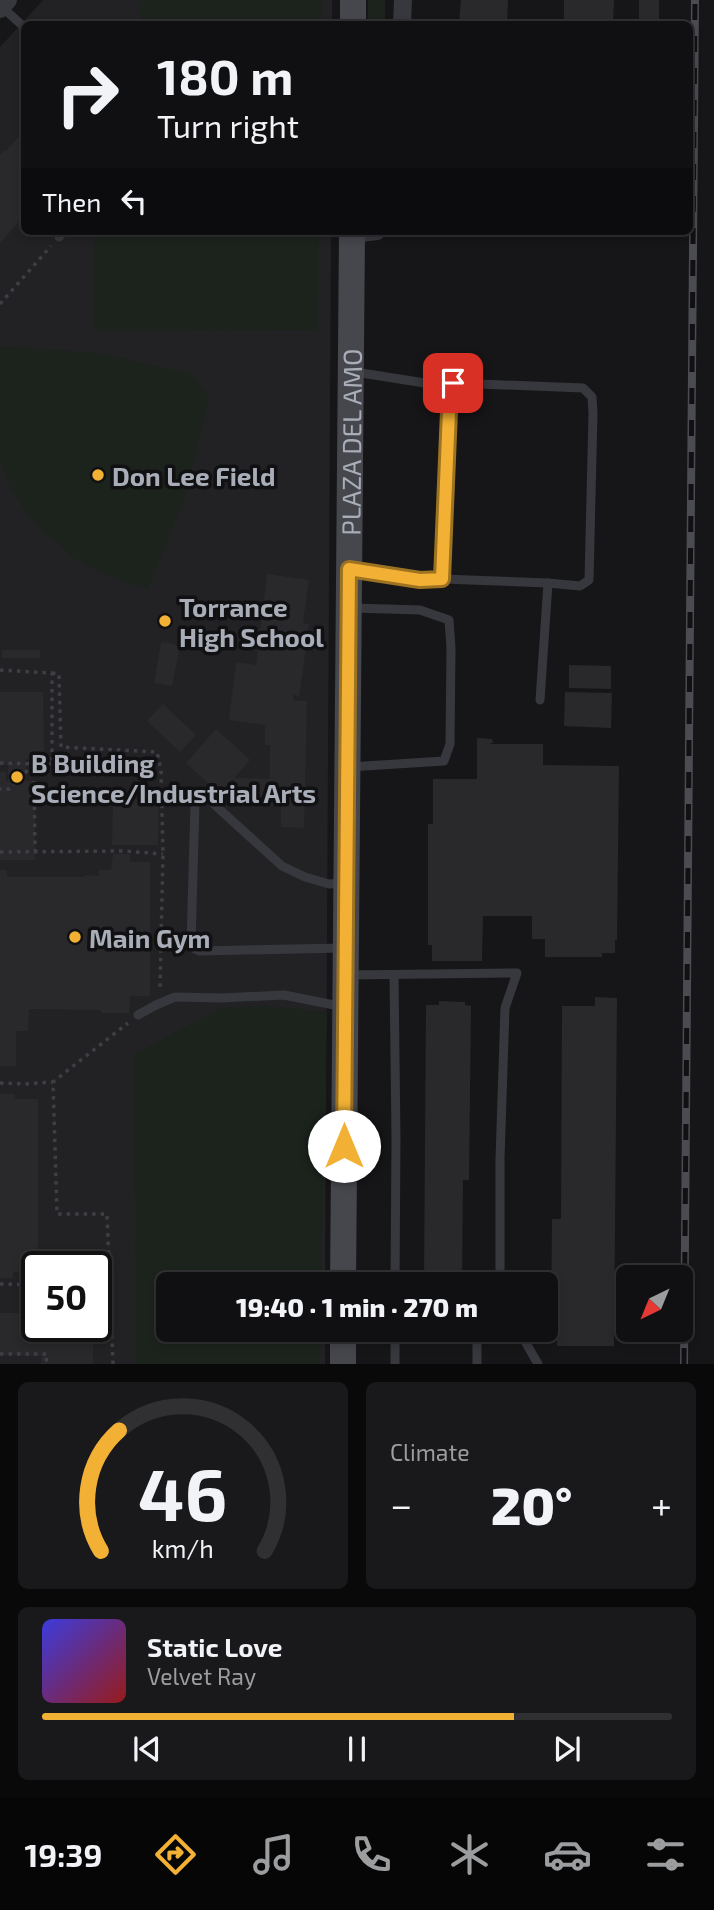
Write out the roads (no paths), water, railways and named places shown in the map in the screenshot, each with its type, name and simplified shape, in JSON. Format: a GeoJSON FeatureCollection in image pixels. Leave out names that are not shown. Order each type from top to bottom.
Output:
{"type":"FeatureCollection","features":[{"type":"Feature","properties":{"kind":"main road"},"geometry":{"type":"LineString","coordinates":[[353,0],[353,21]]}},
{"type":"Feature","properties":{"kind":"main road","name":"PLAZA DEL AMO"},"geometry":{"type":"LineString","coordinates":[[343,1272],[350,371],[361,235]]}},
{"type":"Feature","properties":{"kind":"main road"},"geometry":{"type":"LineString","coordinates":[[343,1342],[343,1364]]}},
{"type":"Feature","properties":{"kind":"street"},"geometry":{"type":"LineString","coordinates":[[402,0],[402,21]]}},
{"type":"Feature","properties":{"kind":"lane"},"geometry":{"type":"LineString","coordinates":[[3,5],[21,24]]}},
{"type":"Feature","properties":{"kind":"lane"},"geometry":{"type":"LineString","coordinates":[[350,371],[450,387]]}},
{"type":"Feature","properties":{"kind":"lane"},"geometry":{"type":"LineString","coordinates":[[349,569],[420,580],[580,586],[589,580],[593,413],[592,397],[583,388],[453,383],[450,387],[442,579]]}},
{"type":"Feature","properties":{"kind":"lane"},"geometry":{"type":"LineString","coordinates":[[540,700],[548,583]]}},
{"type":"Feature","properties":{"kind":"lane"},"geometry":{"type":"LineString","coordinates":[[347,767],[444,761],[450,744],[451,648],[449,620],[420,610],[348,608]]}},
{"type":"Feature","properties":{"kind":"lane"},"geometry":{"type":"LineString","coordinates":[[346,883],[329,884],[282,866],[206,797],[198,796],[195,803],[191,943],[195,948],[200,951],[346,948]]}},
{"type":"Feature","properties":{"kind":"lane"},"geometry":{"type":"LineString","coordinates":[[346,975],[517,973],[505,1009],[500,1159],[500,1272]]}},
{"type":"Feature","properties":{"kind":"lane"},"geometry":{"type":"LineString","coordinates":[[394,975],[396,1272]]}},
{"type":"Feature","properties":{"kind":"lane"},"geometry":{"type":"LineString","coordinates":[[138,1015],[175,997],[284,995],[345,1007]]}},
{"type":"Feature","properties":{"kind":"lane"},"geometry":{"type":"LineString","coordinates":[[395,1342],[395,1364]]}},
{"type":"Feature","properties":{"kind":"lane"},"geometry":{"type":"LineString","coordinates":[[477,1342],[477,1364]]}},
{"type":"Feature","properties":{"kind":"lane"},"geometry":{"type":"LineString","coordinates":[[526,1342],[538,1364]]}},
{"type":"Feature","properties":{"kind":"railway"},"geometry":{"type":"LineString","coordinates":[[684,1364],[695,0]]}},
{"type":"Feature","properties":{"kind":"place","name":"Don Lee Field"},"geometry":{"type":"Point","coordinates":[98,475]}},
{"type":"Feature","properties":{"kind":"place","name":"Torrance High School"},"geometry":{"type":"Point","coordinates":[165,621]}},
{"type":"Feature","properties":{"kind":"place","name":"B Building Science/Industrial Arts"},"geometry":{"type":"Point","coordinates":[17,777]}},
{"type":"Feature","properties":{"kind":"place","name":"Main Gym"},"geometry":{"type":"Point","coordinates":[75,937]}}]}
